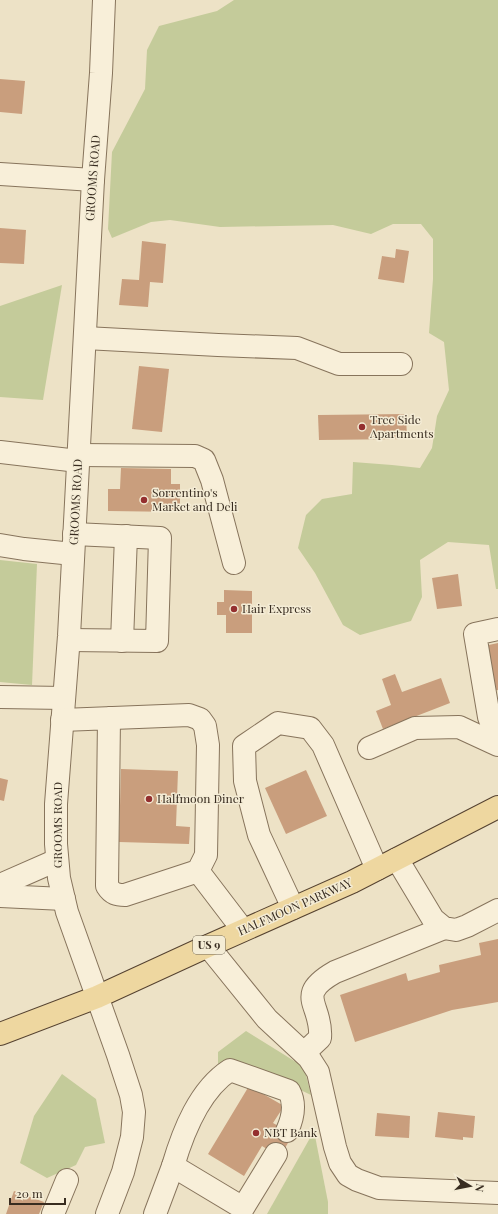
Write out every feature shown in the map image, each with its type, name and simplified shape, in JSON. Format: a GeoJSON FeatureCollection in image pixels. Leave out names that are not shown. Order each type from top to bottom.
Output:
{"type":"FeatureCollection","features":[{"type":"Feature","properties":{"kind":"main road","name":"HALFMOON PARKWAY"},"geometry":{"type":"LineString","coordinates":[[0,1034],[97,997],[352,882],[498,807]]}},
{"type":"Feature","properties":{"kind":"street","name":"GROOMS ROAD"},"geometry":{"type":"LineString","coordinates":[[104,0],[69,640],[56,804],[57,860],[59,878],[67,912],[129,1088],[134,1112],[132,1137],[123,1172],[107,1214]]}},
{"type":"Feature","properties":{"kind":"street"},"geometry":{"type":"LineString","coordinates":[[0,174],[93,180]]}},
{"type":"Feature","properties":{"kind":"street"},"geometry":{"type":"LineString","coordinates":[[85,338],[297,348],[339,364],[401,364]]}},
{"type":"Feature","properties":{"kind":"street"},"geometry":{"type":"LineString","coordinates":[[0,452],[78,458],[172,455],[195,456],[204,460],[212,480],[234,563]]}},
{"type":"Feature","properties":{"kind":"street"},"geometry":{"type":"LineString","coordinates":[[122,641],[126,536]]}},
{"type":"Feature","properties":{"kind":"street"},"geometry":{"type":"LineString","coordinates":[[0,545],[24,549],[74,544],[126,536],[160,538],[156,641],[69,640]]}},
{"type":"Feature","properties":{"kind":"street"},"geometry":{"type":"LineString","coordinates":[[498,629],[475,634],[494,717],[498,744]]}},
{"type":"Feature","properties":{"kind":"street"},"geometry":{"type":"LineString","coordinates":[[0,696],[64,698]]}},
{"type":"Feature","properties":{"kind":"street"},"geometry":{"type":"LineString","coordinates":[[62,720],[109,718],[189,715],[200,719],[205,726],[208,745],[206,855],[198,871],[125,895],[117,895],[110,891],[107,886],[109,718]]}},
{"type":"Feature","properties":{"kind":"street"},"geometry":{"type":"LineString","coordinates":[[293,908],[259,835],[245,781],[244,746],[278,723],[310,728],[323,745],[377,869]]}},
{"type":"Feature","properties":{"kind":"street"},"geometry":{"type":"LineString","coordinates":[[369,748],[414,728],[458,727],[498,744]]}},
{"type":"Feature","properties":{"kind":"street"},"geometry":{"type":"LineString","coordinates":[[397,859],[432,919],[444,928],[456,930],[498,910]]}},
{"type":"Feature","properties":{"kind":"street"},"geometry":{"type":"LineString","coordinates":[[0,885],[57,860]]}},
{"type":"Feature","properties":{"kind":"street"},"geometry":{"type":"LineString","coordinates":[[198,871],[244,930]]}},
{"type":"Feature","properties":{"kind":"street"},"geometry":{"type":"LineString","coordinates":[[0,896],[64,899]]}},
{"type":"Feature","properties":{"kind":"street"},"geometry":{"type":"LineString","coordinates":[[304,1053],[320,1038],[320,1030],[312,997],[314,989],[322,980],[335,972],[444,928]]}},
{"type":"Feature","properties":{"kind":"street"},"geometry":{"type":"LineString","coordinates":[[208,946],[267,1019],[309,1058],[318,1072],[335,1148],[340,1163],[348,1175],[379,1188],[498,1193]]}},
{"type":"Feature","properties":{"kind":"street"},"geometry":{"type":"LineString","coordinates":[[155,1214],[173,1166],[180,1142],[196,1108],[220,1076],[230,1070],[289,1091],[293,1097],[293,1117],[287,1131]]}},
{"type":"Feature","properties":{"kind":"street"},"geometry":{"type":"LineString","coordinates":[[173,1166],[243,1208],[276,1154]]}},
{"type":"Feature","properties":{"kind":"street"},"geometry":{"type":"LineString","coordinates":[[54,1214],[67,1180]]}},
{"type":"Feature","properties":{"kind":"green space"},"geometry":{"type":"Polygon","coordinates":[[[234,0],[498,0],[498,589],[496,589],[489,545],[448,542],[420,560],[422,597],[411,621],[360,635],[343,625],[315,573],[298,548],[306,515],[322,499],[352,494],[353,462],[420,468],[432,448],[437,416],[449,390],[444,342],[429,333],[433,279],[433,239],[421,224],[393,224],[371,234],[333,225],[220,227],[170,220],[151,222],[112,238],[108,229],[112,152],[145,89],[147,50],[159,26],[217,11],[234,0]]]}},
{"type":"Feature","properties":{"kind":"green space"},"geometry":{"type":"Polygon","coordinates":[[[62,285],[43,400],[0,397],[0,306],[62,285]]]}},
{"type":"Feature","properties":{"kind":"green space"},"geometry":{"type":"Polygon","coordinates":[[[0,560],[37,564],[32,685],[0,682],[0,560]]]}},
{"type":"Feature","properties":{"kind":"green space"},"geometry":{"type":"Polygon","coordinates":[[[246,1031],[304,1067],[311,1095],[248,1065],[218,1065],[218,1052],[246,1031]]]}},
{"type":"Feature","properties":{"kind":"green space"},"geometry":{"type":"Polygon","coordinates":[[[62,1074],[96,1099],[105,1143],[85,1147],[76,1165],[47,1178],[20,1163],[34,1116],[62,1074]]]}},
{"type":"Feature","properties":{"kind":"green space"},"geometry":{"type":"Polygon","coordinates":[[[314,1131],[328,1202],[328,1214],[267,1214],[314,1131]]]}},
{"type":"Feature","properties":{"kind":"building"},"geometry":{"type":"Polygon","coordinates":[[[0,79],[25,81],[22,114],[0,112],[0,79]]]}},
{"type":"Feature","properties":{"kind":"building"},"geometry":{"type":"Polygon","coordinates":[[[0,228],[26,230],[24,264],[0,263],[0,228]]]}},
{"type":"Feature","properties":{"kind":"building"},"geometry":{"type":"Polygon","coordinates":[[[142,241],[166,244],[163,283],[150,282],[148,307],[119,305],[122,279],[139,280],[142,241]]]}},
{"type":"Feature","properties":{"kind":"building"},"geometry":{"type":"Polygon","coordinates":[[[396,249],[409,251],[404,283],[378,279],[382,256],[395,258],[396,249]]]}},
{"type":"Feature","properties":{"kind":"building"},"geometry":{"type":"Polygon","coordinates":[[[139,366],[169,369],[162,432],[132,429],[139,366]]]}},
{"type":"Feature","properties":{"kind":"building","name":"Tree Side Apartments"},"geometry":{"type":"Polygon","coordinates":[[[406,414],[407,439],[319,440],[318,415],[406,414]]]}},
{"type":"Feature","properties":{"kind":"building","name":"Sorrentino's Market and Deli"},"geometry":{"type":"Polygon","coordinates":[[[121,468],[171,469],[171,484],[180,484],[180,512],[108,511],[108,489],[120,489],[121,468]]]}},
{"type":"Feature","properties":{"kind":"building"},"geometry":{"type":"Polygon","coordinates":[[[458,574],[462,606],[437,609],[432,578],[458,574]]]}},
{"type":"Feature","properties":{"kind":"building","name":"Hair Express"},"geometry":{"type":"Polygon","coordinates":[[[224,590],[252,591],[252,633],[226,633],[226,615],[217,615],[217,602],[224,602],[224,590]]]}},
{"type":"Feature","properties":{"kind":"building"},"geometry":{"type":"Polygon","coordinates":[[[498,643],[498,690],[492,691],[484,646],[498,643]]]}},
{"type":"Feature","properties":{"kind":"building"},"geometry":{"type":"Polygon","coordinates":[[[395,674],[402,692],[441,678],[450,703],[383,729],[376,711],[391,705],[382,679],[395,674]]]}},
{"type":"Feature","properties":{"kind":"building","name":"Halfmoon Diner"},"geometry":{"type":"Polygon","coordinates":[[[121,769],[178,771],[176,826],[190,827],[189,844],[119,842],[121,769]]]}},
{"type":"Feature","properties":{"kind":"building"},"geometry":{"type":"Polygon","coordinates":[[[306,770],[327,816],[286,834],[265,788],[306,770]]]}},
{"type":"Feature","properties":{"kind":"building"},"geometry":{"type":"Polygon","coordinates":[[[0,778],[8,780],[4,801],[0,800],[0,778]]]}},
{"type":"Feature","properties":{"kind":"building"},"geometry":{"type":"Polygon","coordinates":[[[498,939],[498,1002],[452,1010],[355,1042],[340,995],[406,973],[408,981],[440,972],[439,965],[481,955],[479,943],[498,939]]]}},
{"type":"Feature","properties":{"kind":"building","name":"NBT Bank"},"geometry":{"type":"Polygon","coordinates":[[[249,1086],[284,1106],[273,1123],[293,1134],[280,1157],[262,1146],[244,1176],[208,1154],[249,1086]]]}},
{"type":"Feature","properties":{"kind":"building"},"geometry":{"type":"Polygon","coordinates":[[[438,1112],[475,1116],[473,1138],[463,1137],[463,1140],[435,1137],[438,1112]]]}},
{"type":"Feature","properties":{"kind":"building"},"geometry":{"type":"Polygon","coordinates":[[[377,1113],[410,1116],[409,1138],[375,1136],[377,1113]]]}},
{"type":"Feature","properties":{"kind":"building"},"geometry":{"type":"Polygon","coordinates":[[[14,1191],[44,1202],[39,1214],[6,1214],[14,1191]]]}},
{"type":"Feature","properties":{"kind":"place","name":"Tree Side Apartments"},"geometry":{"type":"Point","coordinates":[362,427]}},
{"type":"Feature","properties":{"kind":"place","name":"Sorrentino's Market and Deli"},"geometry":{"type":"Point","coordinates":[144,500]}},
{"type":"Feature","properties":{"kind":"place","name":"Hair Express"},"geometry":{"type":"Point","coordinates":[234,609]}},
{"type":"Feature","properties":{"kind":"place","name":"Halfmoon Diner"},"geometry":{"type":"Point","coordinates":[149,799]}},
{"type":"Feature","properties":{"kind":"place","name":"NBT Bank"},"geometry":{"type":"Point","coordinates":[256,1133]}}]}
